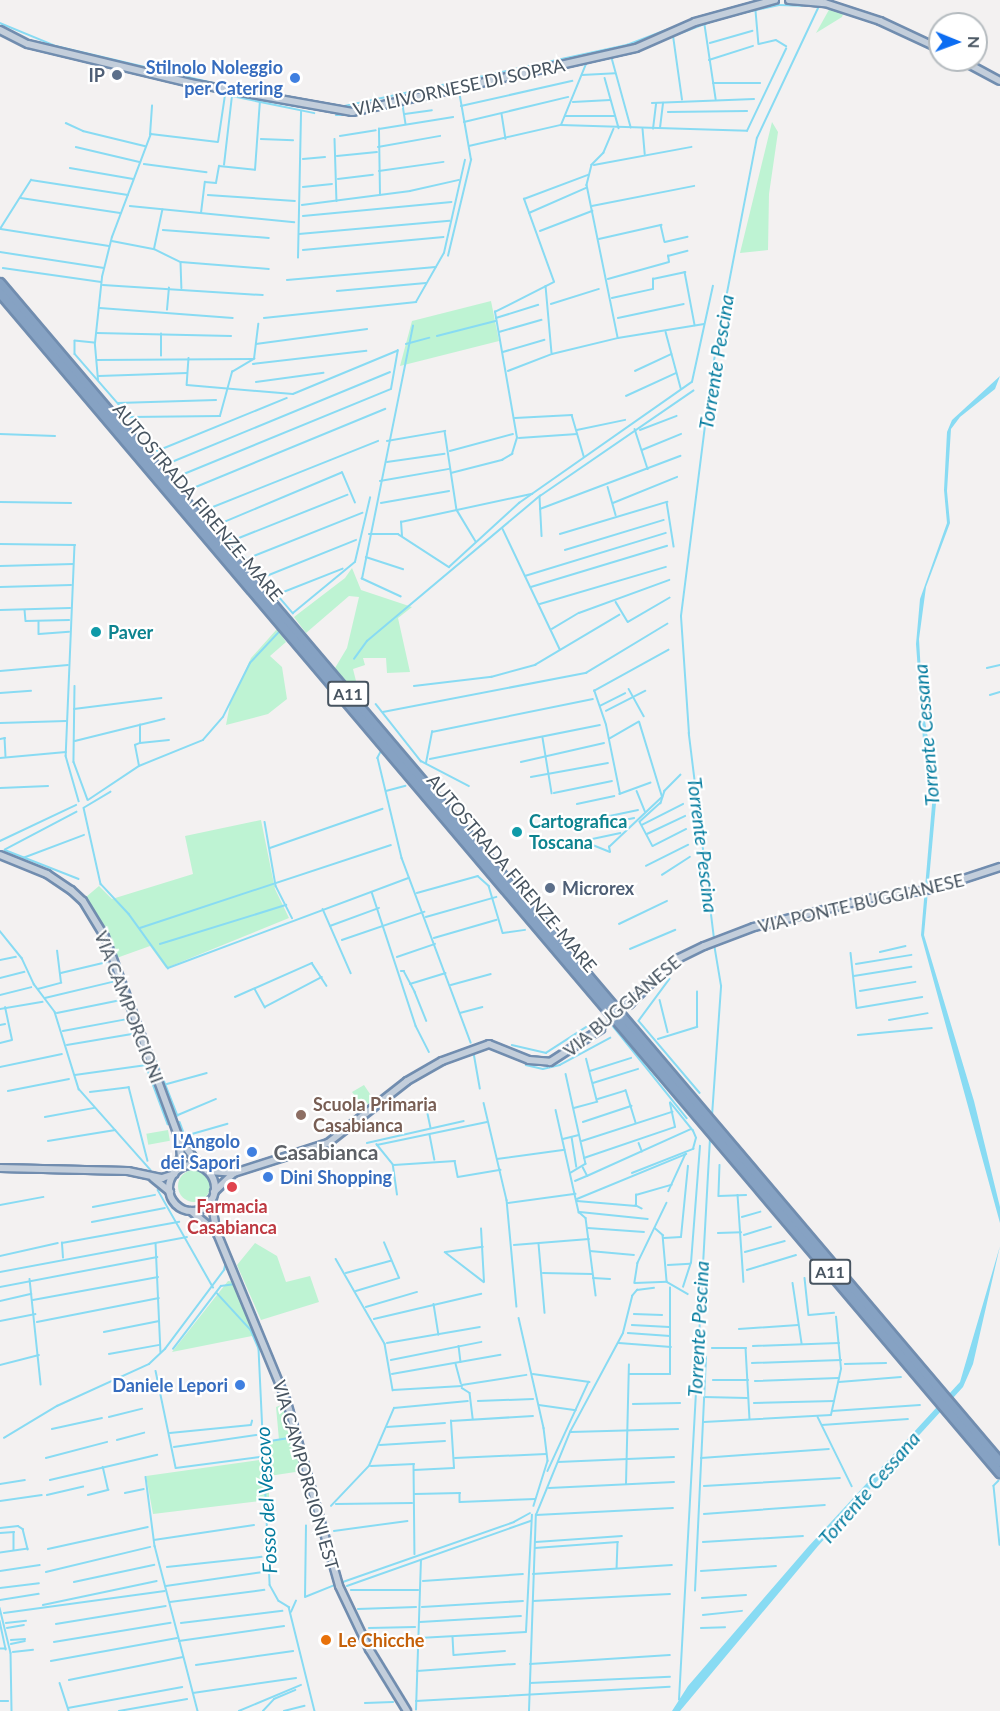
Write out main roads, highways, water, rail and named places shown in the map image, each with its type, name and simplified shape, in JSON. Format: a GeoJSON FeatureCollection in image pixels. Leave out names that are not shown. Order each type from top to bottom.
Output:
{"type":"FeatureCollection","features":[{"type":"Feature","properties":{"kind":"highway","name":"AUTOSTRADA FIRENZE-MARE"},"geometry":{"type":"LineString","coordinates":[[0,283],[694,1107]]}},
{"type":"Feature","properties":{"kind":"highway","name":"AUTOSTRADA FIRENZE-MARE"},"geometry":{"type":"LineString","coordinates":[[0,293],[941,1398],[1000,1462]]}},
{"type":"Feature","properties":{"kind":"highway","name":"AUTOSTRADA FIRENZE-MARE"},"geometry":{"type":"LineString","coordinates":[[948,1406],[1000,1473]]}},
{"type":"Feature","properties":{"kind":"main road","name":"VIA LIVORNESE DI SOPRA"},"geometry":{"type":"LineString","coordinates":[[0,30],[28,44],[190,83],[352,112],[636,48],[695,22],[776,0]]}},
{"type":"Feature","properties":{"kind":"main road"},"geometry":{"type":"LineString","coordinates":[[789,0],[817,2],[880,21],[928,43]]}},
{"type":"Feature","properties":{"kind":"main road"},"geometry":{"type":"LineString","coordinates":[[983,72],[1000,81]]}},
{"type":"Feature","properties":{"kind":"main road","name":"VIA CAMPORCIONI"},"geometry":{"type":"LineString","coordinates":[[0,855],[47,874],[83,901],[105,937],[178,1138]]}},
{"type":"Feature","properties":{"kind":"main road","name":"VIA PONTE BUGGIANESE"},"geometry":{"type":"LineString","coordinates":[[722,939],[872,898],[933,889],[1000,867]]}},
{"type":"Feature","properties":{"kind":"main road","name":"VIA BUGGIANESE"},"geometry":{"type":"LineString","coordinates":[[234,1173],[325,1146],[407,1081],[442,1060],[489,1044],[529,1060],[550,1062],[601,1029],[674,961],[722,939]]}},
{"type":"Feature","properties":{"kind":"main road"},"geometry":{"type":"LineString","coordinates":[[178,1138],[214,1180],[211,1200],[203,1208],[191,1210]]}},
{"type":"Feature","properties":{"kind":"main road"},"geometry":{"type":"LineString","coordinates":[[170,1192],[181,1156],[178,1138]]}},
{"type":"Feature","properties":{"kind":"main road"},"geometry":{"type":"LineString","coordinates":[[0,1168],[128,1171],[162,1178],[188,1165],[234,1173]]}},
{"type":"Feature","properties":{"kind":"main road"},"geometry":{"type":"LineString","coordinates":[[214,1192],[234,1173]]}},
{"type":"Feature","properties":{"kind":"main road"},"geometry":{"type":"LineString","coordinates":[[150,1175],[170,1192],[176,1204],[191,1210],[217,1233]]}},
{"type":"Feature","properties":{"kind":"main road"},"geometry":{"type":"LineString","coordinates":[[211,1200],[217,1233]]}},
{"type":"Feature","properties":{"kind":"main road","name":"VIA CAMPORCIONI EST"},"geometry":{"type":"LineString","coordinates":[[217,1233],[287,1402],[339,1586],[369,1649],[407,1711]]}},
{"type":"Feature","properties":{"kind":"water","name":"Torrente Cessana"},"geometry":{"type":"Polygon","coordinates":[[[1000,376],[995,389],[960,417],[951,429],[947,491],[950,523],[926,587],[919,639],[923,709],[937,792],[924,935],[974,1101],[1000,1207],[1000,1223],[921,935],[933,793],[923,740],[916,644],[920,599],[947,523],[944,490],[947,432],[952,420],[1000,376]]]}},
{"type":"Feature","properties":{"kind":"water","name":"Torrente Cessana"},"geometry":{"type":"Polygon","coordinates":[[[1000,1246],[973,1364],[963,1387],[818,1546],[680,1711],[672,1711],[688,1686],[808,1547],[960,1382],[1000,1246]]]}},
{"type":"Feature","properties":{"kind":"waterway"},"geometry":{"type":"LineString","coordinates":[[729,16],[779,5],[802,6]]}},
{"type":"Feature","properties":{"kind":"waterway","name":"Torrente Pescina"},"geometry":{"type":"LineString","coordinates":[[714,939],[689,734],[681,616],[712,371],[757,138],[819,6]]}},
{"type":"Feature","properties":{"kind":"waterway"},"geometry":{"type":"LineString","coordinates":[[756,11],[759,44],[776,40],[786,46]]}},
{"type":"Feature","properties":{"kind":"waterway"},"geometry":{"type":"LineString","coordinates":[[682,100],[673,36],[721,18]]}},
{"type":"Feature","properties":{"kind":"waterway"},"geometry":{"type":"LineString","coordinates":[[0,23],[56,46],[235,88]]}},
{"type":"Feature","properties":{"kind":"waterway"},"geometry":{"type":"LineString","coordinates":[[705,25],[716,99]]}},
{"type":"Feature","properties":{"kind":"waterway"},"geometry":{"type":"LineString","coordinates":[[340,107],[627,45],[669,29]]}},
{"type":"Feature","properties":{"kind":"waterway"},"geometry":{"type":"LineString","coordinates":[[710,43],[752,31]]}},
{"type":"Feature","properties":{"kind":"waterway"},"geometry":{"type":"LineString","coordinates":[[709,60],[753,46]]}},
{"type":"Feature","properties":{"kind":"waterway"},"geometry":{"type":"LineString","coordinates":[[561,125],[747,131],[786,49]]}},
{"type":"Feature","properties":{"kind":"waterway"},"geometry":{"type":"LineString","coordinates":[[469,89],[632,53]]}},
{"type":"Feature","properties":{"kind":"waterway"},"geometry":{"type":"LineString","coordinates":[[612,58],[631,127]]}},
{"type":"Feature","properties":{"kind":"waterway"},"geometry":{"type":"LineString","coordinates":[[469,146],[561,125],[586,64]]}},
{"type":"Feature","properties":{"kind":"waterway"},"geometry":{"type":"LineString","coordinates":[[582,75],[615,73]]}},
{"type":"Feature","properties":{"kind":"waterway"},"geometry":{"type":"LineString","coordinates":[[605,78],[619,128]]}},
{"type":"Feature","properties":{"kind":"waterway"},"geometry":{"type":"LineString","coordinates":[[461,106],[572,81]]}},
{"type":"Feature","properties":{"kind":"waterway"},"geometry":{"type":"LineString","coordinates":[[713,83],[760,83]]}},
{"type":"Feature","properties":{"kind":"waterway"},"geometry":{"type":"LineString","coordinates":[[448,256],[471,160],[459,91]]}},
{"type":"Feature","properties":{"kind":"waterway"},"geometry":{"type":"LineString","coordinates":[[98,380],[95,343],[102,277],[112,237],[151,134],[218,142],[225,95]]}},
{"type":"Feature","properties":{"kind":"waterway"},"geometry":{"type":"LineString","coordinates":[[224,165],[232,96],[314,113]]}},
{"type":"Feature","properties":{"kind":"waterway"},"geometry":{"type":"LineString","coordinates":[[464,122],[568,97]]}},
{"type":"Feature","properties":{"kind":"waterway"},"geometry":{"type":"LineString","coordinates":[[652,103],[754,99]]}},
{"type":"Feature","properties":{"kind":"waterway"},"geometry":{"type":"LineString","coordinates":[[364,112],[421,100]]}},
{"type":"Feature","properties":{"kind":"waterway"},"geometry":{"type":"LineString","coordinates":[[573,102],[610,100]]}},
{"type":"Feature","properties":{"kind":"waterway"},"geometry":{"type":"LineString","coordinates":[[201,213],[205,182],[216,183],[219,166],[255,170],[260,101]]}},
{"type":"Feature","properties":{"kind":"waterway"},"geometry":{"type":"LineString","coordinates":[[660,128],[663,103]]}},
{"type":"Feature","properties":{"kind":"waterway"},"geometry":{"type":"LineString","coordinates":[[653,129],[656,104]]}},
{"type":"Feature","properties":{"kind":"waterway"},"geometry":{"type":"LineString","coordinates":[[403,105],[406,124]]}},
{"type":"Feature","properties":{"kind":"waterway"},"geometry":{"type":"LineString","coordinates":[[150,135],[152,106]]}},
{"type":"Feature","properties":{"kind":"waterway"},"geometry":{"type":"LineString","coordinates":[[405,114],[432,110]]}},
{"type":"Feature","properties":{"kind":"waterway"},"geometry":{"type":"LineString","coordinates":[[668,112],[747,111]]}},
{"type":"Feature","properties":{"kind":"waterway"},"geometry":{"type":"LineString","coordinates":[[298,258],[301,112]]}},
{"type":"Feature","properties":{"kind":"waterway"},"geometry":{"type":"LineString","coordinates":[[502,114],[506,139]]}},
{"type":"Feature","properties":{"kind":"waterway"},"geometry":{"type":"LineString","coordinates":[[336,115],[350,115]]}},
{"type":"Feature","properties":{"kind":"waterway"},"geometry":{"type":"LineString","coordinates":[[565,116],[614,116]]}},
{"type":"Feature","properties":{"kind":"waterway"},"geometry":{"type":"LineString","coordinates":[[380,195],[379,129],[453,117]]}},
{"type":"Feature","properties":{"kind":"waterway"},"geometry":{"type":"LineString","coordinates":[[66,123],[83,131],[145,146]]}},
{"type":"Feature","properties":{"kind":"waterway"},"geometry":{"type":"LineString","coordinates":[[614,129],[604,153],[592,165],[587,185],[618,338]]}},
{"type":"Feature","properties":{"kind":"waterway"},"geometry":{"type":"LineString","coordinates":[[643,129],[645,154]]}},
{"type":"Feature","properties":{"kind":"waterway"},"geometry":{"type":"LineString","coordinates":[[340,136],[376,130]]}},
{"type":"Feature","properties":{"kind":"waterway"},"geometry":{"type":"LineString","coordinates":[[378,147],[440,136]]}},
{"type":"Feature","properties":{"kind":"waterway"},"geometry":{"type":"LineString","coordinates":[[261,139],[293,140]]}},
{"type":"Feature","properties":{"kind":"waterway"},"geometry":{"type":"LineString","coordinates":[[335,139],[337,201]]}},
{"type":"Feature","properties":{"kind":"waterway"},"geometry":{"type":"LineString","coordinates":[[76,147],[140,162]]}},
{"type":"Feature","properties":{"kind":"waterway"},"geometry":{"type":"LineString","coordinates":[[594,165],[691,147]]}},
{"type":"Feature","properties":{"kind":"waterway"},"geometry":{"type":"LineString","coordinates":[[337,156],[377,152]]}},
{"type":"Feature","properties":{"kind":"waterway"},"geometry":{"type":"LineString","coordinates":[[303,159],[325,157]]}},
{"type":"Feature","properties":{"kind":"waterway"},"geometry":{"type":"LineString","coordinates":[[264,318],[416,302],[444,253],[465,160]]}},
{"type":"Feature","properties":{"kind":"waterway"},"geometry":{"type":"LineString","coordinates":[[379,171],[443,162]]}},
{"type":"Feature","properties":{"kind":"waterway"},"geometry":{"type":"LineString","coordinates":[[144,164],[206,172]]}},
{"type":"Feature","properties":{"kind":"waterway"},"geometry":{"type":"LineString","coordinates":[[70,168],[133,179]]}},
{"type":"Feature","properties":{"kind":"waterway"},"geometry":{"type":"LineString","coordinates":[[338,179],[373,175]]}},
{"type":"Feature","properties":{"kind":"waterway"},"geometry":{"type":"LineString","coordinates":[[451,473],[502,460],[512,454],[517,438],[495,312],[554,282],[524,199],[588,175]]}},
{"type":"Feature","properties":{"kind":"waterway"},"geometry":{"type":"LineString","coordinates":[[0,229],[31,180],[128,195]]}},
{"type":"Feature","properties":{"kind":"waterway"},"geometry":{"type":"LineString","coordinates":[[302,205],[410,191],[459,180]]}},
{"type":"Feature","properties":{"kind":"waterway"},"geometry":{"type":"LineString","coordinates":[[303,187],[332,184]]}},
{"type":"Feature","properties":{"kind":"waterway"},"geometry":{"type":"LineString","coordinates":[[592,206],[694,186]]}},
{"type":"Feature","properties":{"kind":"waterway"},"geometry":{"type":"LineString","coordinates":[[529,213],[586,188]]}},
{"type":"Feature","properties":{"kind":"waterway"},"geometry":{"type":"LineString","coordinates":[[208,195],[295,201]]}},
{"type":"Feature","properties":{"kind":"waterway"},"geometry":{"type":"LineString","coordinates":[[21,198],[120,213]]}},
{"type":"Feature","properties":{"kind":"waterway"},"geometry":{"type":"LineString","coordinates":[[303,216],[451,202]]}},
{"type":"Feature","properties":{"kind":"waterway"},"geometry":{"type":"LineString","coordinates":[[130,206],[294,222]]}},
{"type":"Feature","properties":{"kind":"waterway"},"geometry":{"type":"LineString","coordinates":[[154,249],[162,210]]}},
{"type":"Feature","properties":{"kind":"waterway"},"geometry":{"type":"LineString","coordinates":[[540,231],[592,211]]}},
{"type":"Feature","properties":{"kind":"waterway"},"geometry":{"type":"LineString","coordinates":[[299,234],[449,221]]}},
{"type":"Feature","properties":{"kind":"waterway"},"geometry":{"type":"LineString","coordinates":[[599,239],[661,225],[665,242],[687,237]]}},
{"type":"Feature","properties":{"kind":"waterway"},"geometry":{"type":"LineString","coordinates":[[1,229],[109,246]]}},
{"type":"Feature","properties":{"kind":"waterway"},"geometry":{"type":"LineString","coordinates":[[163,230],[269,238]]}},
{"type":"Feature","properties":{"kind":"waterway"},"geometry":{"type":"LineString","coordinates":[[303,250],[443,237]]}},
{"type":"Feature","properties":{"kind":"waterway"},"geometry":{"type":"LineString","coordinates":[[112,241],[154,249],[181,262],[269,269]]}},
{"type":"Feature","properties":{"kind":"waterway"},"geometry":{"type":"LineString","coordinates":[[608,279],[669,262],[668,256],[687,251]]}},
{"type":"Feature","properties":{"kind":"waterway"},"geometry":{"type":"LineString","coordinates":[[0,252],[104,268]]}},
{"type":"Feature","properties":{"kind":"waterway"},"geometry":{"type":"LineString","coordinates":[[181,263],[182,288]]}},
{"type":"Feature","properties":{"kind":"waterway"},"geometry":{"type":"LineString","coordinates":[[287,280],[435,267]]}},
{"type":"Feature","properties":{"kind":"waterway"},"geometry":{"type":"LineString","coordinates":[[3,268],[101,282]]}},
{"type":"Feature","properties":{"kind":"waterway"},"geometry":{"type":"LineString","coordinates":[[612,298],[653,289],[653,279],[685,272],[695,325]]}},
{"type":"Feature","properties":{"kind":"waterway"},"geometry":{"type":"LineString","coordinates":[[337,291],[426,283]]}},
{"type":"Feature","properties":{"kind":"waterway"},"geometry":{"type":"LineString","coordinates":[[103,285],[263,295]]}},
{"type":"Feature","properties":{"kind":"waterway"},"geometry":{"type":"LineString","coordinates":[[546,286],[552,353]]}},
{"type":"Feature","properties":{"kind":"waterway"},"geometry":{"type":"LineString","coordinates":[[369,534],[398,534],[449,567],[519,503],[692,382],[713,286]]}},
{"type":"Feature","properties":{"kind":"waterway"},"geometry":{"type":"LineString","coordinates":[[167,310],[169,288]]}},
{"type":"Feature","properties":{"kind":"waterway"},"geometry":{"type":"LineString","coordinates":[[551,304],[599,289]]}},
{"type":"Feature","properties":{"kind":"waterway"},"geometry":{"type":"LineString","coordinates":[[618,318],[684,304]]}},
{"type":"Feature","properties":{"kind":"waterway"},"geometry":{"type":"LineString","coordinates":[[496,318],[538,305]]}},
{"type":"Feature","properties":{"kind":"waterway"},"geometry":{"type":"LineString","coordinates":[[100,308],[233,318]]}},
{"type":"Feature","properties":{"kind":"waterway"},"geometry":{"type":"LineString","coordinates":[[499,332],[541,320]]}},
{"type":"Feature","properties":{"kind":"waterway"},"geometry":{"type":"LineString","coordinates":[[437,336],[496,321]]}},
{"type":"Feature","properties":{"kind":"waterway"},"geometry":{"type":"LineString","coordinates":[[94,343],[75,341],[75,354],[130,417],[220,416],[232,372],[254,359],[258,324]]}},
{"type":"Feature","properties":{"kind":"waterway"},"geometry":{"type":"LineString","coordinates":[[508,371],[552,354],[618,338],[704,324]]}},
{"type":"Feature","properties":{"kind":"waterway"},"geometry":{"type":"LineString","coordinates":[[401,597],[362,579],[413,326]]}},
{"type":"Feature","properties":{"kind":"waterway"},"geometry":{"type":"LineString","coordinates":[[256,344],[367,329]]}},
{"type":"Feature","properties":{"kind":"waterway"},"geometry":{"type":"LineString","coordinates":[[666,332],[681,388]]}},
{"type":"Feature","properties":{"kind":"waterway"},"geometry":{"type":"LineString","coordinates":[[97,333],[231,336]]}},
{"type":"Feature","properties":{"kind":"waterway"},"geometry":{"type":"LineString","coordinates":[[161,334],[161,356]]}},
{"type":"Feature","properties":{"kind":"waterway"},"geometry":{"type":"LineString","coordinates":[[406,344],[429,338]]}},
{"type":"Feature","properties":{"kind":"waterway"},"geometry":{"type":"LineString","coordinates":[[503,352],[544,340]]}},
{"type":"Feature","properties":{"kind":"waterway"},"geometry":{"type":"LineString","coordinates":[[253,364],[366,351]]}},
{"type":"Feature","properties":{"kind":"waterway"},"geometry":{"type":"LineString","coordinates":[[189,358],[187,385],[293,394],[397,351]]}},
{"type":"Feature","properties":{"kind":"waterway"},"geometry":{"type":"LineString","coordinates":[[179,476],[391,389],[398,351]]}},
{"type":"Feature","properties":{"kind":"waterway"},"geometry":{"type":"LineString","coordinates":[[635,371],[671,354]]}},
{"type":"Feature","properties":{"kind":"waterway"},"geometry":{"type":"LineString","coordinates":[[97,360],[253,359]]}},
{"type":"Feature","properties":{"kind":"waterway"},"geometry":{"type":"LineString","coordinates":[[167,464],[390,372]]}},
{"type":"Feature","properties":{"kind":"waterway"},"geometry":{"type":"LineString","coordinates":[[99,376],[187,373]]}},
{"type":"Feature","properties":{"kind":"waterway"},"geometry":{"type":"LineString","coordinates":[[256,382],[323,373]]}},
{"type":"Feature","properties":{"kind":"waterway"},"geometry":{"type":"LineString","coordinates":[[626,396],[676,373]]}},
{"type":"Feature","properties":{"kind":"waterway"},"geometry":{"type":"LineString","coordinates":[[354,659],[367,641],[540,496],[693,391]]}},
{"type":"Feature","properties":{"kind":"waterway"},"geometry":{"type":"LineString","coordinates":[[157,451],[287,398]]}},
{"type":"Feature","properties":{"kind":"waterway"},"geometry":{"type":"LineString","coordinates":[[118,403],[216,400]]}},
{"type":"Feature","properties":{"kind":"waterway"},"geometry":{"type":"LineString","coordinates":[[191,489],[385,409]]}},
{"type":"Feature","properties":{"kind":"waterway"},"geometry":{"type":"LineString","coordinates":[[515,418],[572,415],[584,456]]}},
{"type":"Feature","properties":{"kind":"waterway"},"geometry":{"type":"LineString","coordinates":[[640,430],[676,416]]}},
{"type":"Feature","properties":{"kind":"waterway"},"geometry":{"type":"LineString","coordinates":[[577,430],[625,420]]}},
{"type":"Feature","properties":{"kind":"waterway"},"geometry":{"type":"LineString","coordinates":[[635,429],[648,469]]}},
{"type":"Feature","properties":{"kind":"waterway"},"geometry":{"type":"LineString","coordinates":[[387,441],[445,431],[457,510],[476,542]]}},
{"type":"Feature","properties":{"kind":"waterway"},"geometry":{"type":"LineString","coordinates":[[0,434],[55,436]]}},
{"type":"Feature","properties":{"kind":"waterway"},"geometry":{"type":"LineString","coordinates":[[450,451],[513,434]]}},
{"type":"Feature","properties":{"kind":"waterway"},"geometry":{"type":"LineString","coordinates":[[519,438],[577,434]]}},
{"type":"Feature","properties":{"kind":"waterway"},"geometry":{"type":"LineString","coordinates":[[642,450],[681,434]]}},
{"type":"Feature","properties":{"kind":"waterway"},"geometry":{"type":"LineString","coordinates":[[208,509],[378,441]]}},
{"type":"Feature","properties":{"kind":"waterway"},"geometry":{"type":"LineString","coordinates":[[387,462],[444,454]]}},
{"type":"Feature","properties":{"kind":"waterway"},"geometry":{"type":"LineString","coordinates":[[540,509],[680,456]]}},
{"type":"Feature","properties":{"kind":"waterway"},"geometry":{"type":"LineString","coordinates":[[380,481],[449,469]]}},
{"type":"Feature","properties":{"kind":"waterway"},"geometry":{"type":"LineString","coordinates":[[355,503],[342,473],[218,525],[293,613],[355,562],[370,498]]}},
{"type":"Feature","properties":{"kind":"waterway"},"geometry":{"type":"LineString","coordinates":[[613,503],[677,477]]}},
{"type":"Feature","properties":{"kind":"waterway"},"geometry":{"type":"LineString","coordinates":[[608,487],[616,515]]}},
{"type":"Feature","properties":{"kind":"waterway"},"geometry":{"type":"LineString","coordinates":[[381,503],[449,491]]}},
{"type":"Feature","properties":{"kind":"waterway"},"geometry":{"type":"LineString","coordinates":[[402,536],[401,522],[532,494]]}},
{"type":"Feature","properties":{"kind":"waterway"},"geometry":{"type":"LineString","coordinates":[[234,540],[347,495]]}},
{"type":"Feature","properties":{"kind":"waterway"},"geometry":{"type":"LineString","coordinates":[[540,497],[542,536]]}},
{"type":"Feature","properties":{"kind":"waterway"},"geometry":{"type":"LineString","coordinates":[[0,502],[71,503]]}},
{"type":"Feature","properties":{"kind":"waterway"},"geometry":{"type":"LineString","coordinates":[[560,534],[667,502],[674,546]]}},
{"type":"Feature","properties":{"kind":"waterway"},"geometry":{"type":"LineString","coordinates":[[249,558],[362,513]]}},
{"type":"Feature","properties":{"kind":"waterway"},"geometry":{"type":"LineString","coordinates":[[565,550],[664,520]]}},
{"type":"Feature","properties":{"kind":"waterway"},"geometry":{"type":"LineString","coordinates":[[503,529],[560,649]]}},
{"type":"Feature","properties":{"kind":"waterway"},"geometry":{"type":"LineString","coordinates":[[525,576],[666,533]]}},
{"type":"Feature","properties":{"kind":"waterway"},"geometry":{"type":"LineString","coordinates":[[264,577],[356,540]]}},
{"type":"Feature","properties":{"kind":"waterway"},"geometry":{"type":"LineString","coordinates":[[0,544],[75,545],[66,756],[79,801]]}},
{"type":"Feature","properties":{"kind":"waterway"},"geometry":{"type":"LineString","coordinates":[[531,587],[667,546]]}},
{"type":"Feature","properties":{"kind":"waterway"},"geometry":{"type":"LineString","coordinates":[[366,557],[403,569]]}},
{"type":"Feature","properties":{"kind":"waterway"},"geometry":{"type":"LineString","coordinates":[[0,566],[73,564]]}},
{"type":"Feature","properties":{"kind":"waterway"},"geometry":{"type":"LineString","coordinates":[[540,604],[666,567]]}},
{"type":"Feature","properties":{"kind":"waterway"},"geometry":{"type":"LineString","coordinates":[[281,593],[342,569]]}},
{"type":"Feature","properties":{"kind":"waterway"},"geometry":{"type":"LineString","coordinates":[[552,629],[579,613],[669,580]]}},
{"type":"Feature","properties":{"kind":"waterway"},"geometry":{"type":"LineString","coordinates":[[0,587],[71,585]]}},
{"type":"Feature","properties":{"kind":"waterway"},"geometry":{"type":"LineString","coordinates":[[616,602],[628,622],[669,598]]}},
{"type":"Feature","properties":{"kind":"waterway"},"geometry":{"type":"LineString","coordinates":[[0,610],[70,608]]}},
{"type":"Feature","properties":{"kind":"waterway"},"geometry":{"type":"LineString","coordinates":[[25,610],[26,621],[69,620]]}},
{"type":"Feature","properties":{"kind":"waterway"},"geometry":{"type":"LineString","coordinates":[[414,686],[491,677],[535,665],[619,615]]}},
{"type":"Feature","properties":{"kind":"waterway"},"geometry":{"type":"LineString","coordinates":[[39,622],[39,634],[69,632]]}},
{"type":"Feature","properties":{"kind":"waterway"},"geometry":{"type":"LineString","coordinates":[[383,712],[586,673],[667,624]]}},
{"type":"Feature","properties":{"kind":"waterway"},"geometry":{"type":"LineString","coordinates":[[75,686],[74,762],[88,800],[139,766],[203,740],[223,717],[250,663],[278,633]]}},
{"type":"Feature","properties":{"kind":"waterway"},"geometry":{"type":"LineString","coordinates":[[651,783],[620,794],[606,725],[594,691],[668,650]]}},
{"type":"Feature","properties":{"kind":"waterway"},"geometry":{"type":"LineString","coordinates":[[0,671],[68,665]]}},
{"type":"Feature","properties":{"kind":"waterway"},"geometry":{"type":"LineString","coordinates":[[987,668],[1000,665]]}},
{"type":"Feature","properties":{"kind":"waterway"},"geometry":{"type":"LineString","coordinates":[[629,689],[644,716]]}},
{"type":"Feature","properties":{"kind":"waterway"},"geometry":{"type":"LineString","coordinates":[[0,693],[31,691]]}},
{"type":"Feature","properties":{"kind":"waterway"},"geometry":{"type":"LineString","coordinates":[[606,711],[645,691]]}},
{"type":"Feature","properties":{"kind":"waterway"},"geometry":{"type":"LineString","coordinates":[[990,695],[1000,692]]}},
{"type":"Feature","properties":{"kind":"waterway"},"geometry":{"type":"LineString","coordinates":[[600,706],[625,693]]}},
{"type":"Feature","properties":{"kind":"waterway"},"geometry":{"type":"LineString","coordinates":[[74,709],[161,698]]}},
{"type":"Feature","properties":{"kind":"waterway"},"geometry":{"type":"LineString","coordinates":[[426,763],[432,732],[593,699]]}},
{"type":"Feature","properties":{"kind":"waterway"},"geometry":{"type":"LineString","coordinates":[[376,704],[421,761],[469,786]]}},
{"type":"Feature","properties":{"kind":"waterway"},"geometry":{"type":"LineString","coordinates":[[75,741],[164,719]]}},
{"type":"Feature","properties":{"kind":"waterway"},"geometry":{"type":"LineString","coordinates":[[0,723],[66,721]]}},
{"type":"Feature","properties":{"kind":"waterway"},"geometry":{"type":"LineString","coordinates":[[583,841],[610,852],[609,847],[662,797],[639,722],[609,739]]}},
{"type":"Feature","properties":{"kind":"waterway"},"geometry":{"type":"LineString","coordinates":[[139,766],[135,745],[140,743],[140,725]]}},
{"type":"Feature","properties":{"kind":"waterway"},"geometry":{"type":"LineString","coordinates":[[430,759],[600,725]]}},
{"type":"Feature","properties":{"kind":"waterway"},"geometry":{"type":"LineString","coordinates":[[0,739],[5,738],[6,756]]}},
{"type":"Feature","properties":{"kind":"waterway"},"geometry":{"type":"LineString","coordinates":[[543,738],[552,793]]}},
{"type":"Feature","properties":{"kind":"waterway"},"geometry":{"type":"LineString","coordinates":[[140,743],[169,740]]}},
{"type":"Feature","properties":{"kind":"waterway"},"geometry":{"type":"LineString","coordinates":[[521,762],[604,743]]}},
{"type":"Feature","properties":{"kind":"waterway"},"geometry":{"type":"LineString","coordinates":[[0,758],[66,752]]}},
{"type":"Feature","properties":{"kind":"waterway"},"geometry":{"type":"LineString","coordinates":[[381,752],[378,758],[402,858],[471,1043]]}},
{"type":"Feature","properties":{"kind":"waterway"},"geometry":{"type":"LineString","coordinates":[[531,777],[608,763]]}},
{"type":"Feature","properties":{"kind":"waterway"},"geometry":{"type":"LineString","coordinates":[[681,775],[665,791],[661,803],[640,822],[653,846],[686,829]]}},
{"type":"Feature","properties":{"kind":"waterway"},"geometry":{"type":"LineString","coordinates":[[554,793],[612,781]]}},
{"type":"Feature","properties":{"kind":"waterway"},"geometry":{"type":"LineString","coordinates":[[0,788],[48,786]]}},
{"type":"Feature","properties":{"kind":"waterway"},"geometry":{"type":"LineString","coordinates":[[386,791],[405,786]]}},
{"type":"Feature","properties":{"kind":"waterway"},"geometry":{"type":"LineString","coordinates":[[637,791],[645,811]]}},
{"type":"Feature","properties":{"kind":"waterway"},"geometry":{"type":"LineString","coordinates":[[111,792],[84,808],[101,884],[129,914],[168,968],[409,878]]}},
{"type":"Feature","properties":{"kind":"waterway"},"geometry":{"type":"LineString","coordinates":[[577,804],[614,796]]}},
{"type":"Feature","properties":{"kind":"waterway"},"geometry":{"type":"LineString","coordinates":[[642,825],[683,804]]}},
{"type":"Feature","properties":{"kind":"waterway"},"geometry":{"type":"LineString","coordinates":[[0,841],[76,805]]}},
{"type":"Feature","properties":{"kind":"waterway"},"geometry":{"type":"LineString","coordinates":[[270,848],[382,809]]}},
{"type":"Feature","properties":{"kind":"waterway"},"geometry":{"type":"LineString","coordinates":[[586,821],[638,810]]}},
{"type":"Feature","properties":{"kind":"waterway"},"geometry":{"type":"LineString","coordinates":[[77,812],[5,850],[79,879]]}},
{"type":"Feature","properties":{"kind":"waterway"},"geometry":{"type":"LineString","coordinates":[[647,834],[685,816]]}},
{"type":"Feature","properties":{"kind":"waterway"},"geometry":{"type":"LineString","coordinates":[[584,828],[634,818]]}},
{"type":"Feature","properties":{"kind":"waterway"},"geometry":{"type":"LineString","coordinates":[[265,822],[276,886],[292,918]]}},
{"type":"Feature","properties":{"kind":"waterway"},"geometry":{"type":"LineString","coordinates":[[583,841],[620,833]]}},
{"type":"Feature","properties":{"kind":"waterway"},"geometry":{"type":"LineString","coordinates":[[23,858],[84,835]]}},
{"type":"Feature","properties":{"kind":"waterway"},"geometry":{"type":"LineString","coordinates":[[140,928],[391,845]]}},
{"type":"Feature","properties":{"kind":"waterway"},"geometry":{"type":"LineString","coordinates":[[646,866],[688,845]]}},
{"type":"Feature","properties":{"kind":"waterway"},"geometry":{"type":"LineString","coordinates":[[662,875],[690,857]]}},
{"type":"Feature","properties":{"kind":"waterway"},"geometry":{"type":"LineString","coordinates":[[417,893],[478,876],[489,886],[503,933],[525,930]]}},
{"type":"Feature","properties":{"kind":"waterway"},"geometry":{"type":"LineString","coordinates":[[372,892],[416,1026],[429,1052]]}},
{"type":"Feature","properties":{"kind":"waterway"},"geometry":{"type":"LineString","coordinates":[[426,917],[496,897]]}},
{"type":"Feature","properties":{"kind":"waterway"},"geometry":{"type":"LineString","coordinates":[[619,924],[667,901]]}},
{"type":"Feature","properties":{"kind":"waterway"},"geometry":{"type":"LineString","coordinates":[[160,944],[286,905]]}},
{"type":"Feature","properties":{"kind":"waterway"},"geometry":{"type":"LineString","coordinates":[[330,926],[379,908]]}},
{"type":"Feature","properties":{"kind":"waterway"},"geometry":{"type":"LineString","coordinates":[[323,909],[351,973]]}},
{"type":"Feature","properties":{"kind":"waterway"},"geometry":{"type":"LineString","coordinates":[[342,940],[424,912]]}},
{"type":"Feature","properties":{"kind":"waterway"},"geometry":{"type":"LineString","coordinates":[[434,938],[496,920]]}},
{"type":"Feature","properties":{"kind":"waterway"},"geometry":{"type":"LineString","coordinates":[[630,949],[675,930]]}},
{"type":"Feature","properties":{"kind":"waterway","name":"Fosso del Vescovo"},"geometry":{"type":"LineString","coordinates":[[0,931],[22,958],[34,984],[55,1012],[79,1089],[151,1170]]}},
{"type":"Feature","properties":{"kind":"waterway"},"geometry":{"type":"LineString","coordinates":[[397,957],[435,944]]}},
{"type":"Feature","properties":{"kind":"waterway","name":"Torrente Pescina"},"geometry":{"type":"LineString","coordinates":[[712,1116],[721,986],[714,944]]}},
{"type":"Feature","properties":{"kind":"waterway"},"geometry":{"type":"LineString","coordinates":[[880,952],[905,946]]}},
{"type":"Feature","properties":{"kind":"waterway"},"geometry":{"type":"LineString","coordinates":[[38,989],[61,983],[57,951]]}},
{"type":"Feature","properties":{"kind":"waterway"},"geometry":{"type":"LineString","coordinates":[[851,953],[857,1008],[922,997]]}},
{"type":"Feature","properties":{"kind":"waterway"},"geometry":{"type":"LineString","coordinates":[[856,964],[911,955]]}},
{"type":"Feature","properties":{"kind":"waterway"},"geometry":{"type":"LineString","coordinates":[[0,960],[16,957]]}},
{"type":"Feature","properties":{"kind":"waterway"},"geometry":{"type":"LineString","coordinates":[[61,973],[107,962]]}},
{"type":"Feature","properties":{"kind":"waterway"},"geometry":{"type":"LineString","coordinates":[[235,997],[312,963],[327,986]]}},
{"type":"Feature","properties":{"kind":"waterway"},"geometry":{"type":"LineString","coordinates":[[854,976],[911,967]]}},
{"type":"Feature","properties":{"kind":"waterway"},"geometry":{"type":"LineString","coordinates":[[401,971],[404,971],[415,992],[427,1021]]}},
{"type":"Feature","properties":{"kind":"waterway"},"geometry":{"type":"LineString","coordinates":[[0,978],[24,972]]}},
{"type":"Feature","properties":{"kind":"waterway"},"geometry":{"type":"LineString","coordinates":[[410,984],[445,973]]}},
{"type":"Feature","properties":{"kind":"waterway"},"geometry":{"type":"LineString","coordinates":[[451,985],[491,974]]}},
{"type":"Feature","properties":{"kind":"waterway"},"geometry":{"type":"LineString","coordinates":[[255,989],[265,1007],[322,977]]}},
{"type":"Feature","properties":{"kind":"waterway"},"geometry":{"type":"LineString","coordinates":[[670,979],[639,1021],[700,1093]]}},
{"type":"Feature","properties":{"kind":"waterway"},"geometry":{"type":"LineString","coordinates":[[45,998],[112,982]]}},
{"type":"Feature","properties":{"kind":"waterway"},"geometry":{"type":"LineString","coordinates":[[860,991],[915,982]]}},
{"type":"Feature","properties":{"kind":"waterway"},"geometry":{"type":"LineString","coordinates":[[0,995],[31,987]]}},
{"type":"Feature","properties":{"kind":"waterway"},"geometry":{"type":"LineString","coordinates":[[658,1039],[697,1027],[697,992]]}},
{"type":"Feature","properties":{"kind":"waterway"},"geometry":{"type":"LineString","coordinates":[[57,1013],[121,1000]]}},
{"type":"Feature","properties":{"kind":"waterway"},"geometry":{"type":"LineString","coordinates":[[660,1000],[668,1032]]}},
{"type":"Feature","properties":{"kind":"waterway"},"geometry":{"type":"LineString","coordinates":[[0,1009],[42,1002]]}},
{"type":"Feature","properties":{"kind":"waterway"},"geometry":{"type":"LineString","coordinates":[[460,1013],[482,1007]]}},
{"type":"Feature","properties":{"kind":"waterway"},"geometry":{"type":"LineString","coordinates":[[0,1043],[12,1040],[5,1008]]}},
{"type":"Feature","properties":{"kind":"waterway"},"geometry":{"type":"LineString","coordinates":[[889,1020],[927,1013]]}},
{"type":"Feature","properties":{"kind":"waterway"},"geometry":{"type":"LineString","coordinates":[[63,1031],[128,1019]]}},
{"type":"Feature","properties":{"kind":"waterway"},"geometry":{"type":"LineString","coordinates":[[512,1045],[546,1053],[597,1020]]}},
{"type":"Feature","properties":{"kind":"waterway"},"geometry":{"type":"LineString","coordinates":[[0,1025],[5,1024]]}},
{"type":"Feature","properties":{"kind":"waterway"},"geometry":{"type":"LineString","coordinates":[[613,1026],[687,1118]]}},
{"type":"Feature","properties":{"kind":"waterway"},"geometry":{"type":"LineString","coordinates":[[858,1035],[932,1028]]}},
{"type":"Feature","properties":{"kind":"waterway"},"geometry":{"type":"LineString","coordinates":[[67,1045],[133,1034]]}},
{"type":"Feature","properties":{"kind":"waterway"},"geometry":{"type":"LineString","coordinates":[[526,1065],[543,1069],[560,1065],[610,1038]]}},
{"type":"Feature","properties":{"kind":"waterway"},"geometry":{"type":"LineString","coordinates":[[474,1053],[480,1088]]}},
{"type":"Feature","properties":{"kind":"waterway"},"geometry":{"type":"LineString","coordinates":[[0,1067],[62,1054]]}},
{"type":"Feature","properties":{"kind":"waterway"},"geometry":{"type":"LineString","coordinates":[[155,1057],[178,1116]]}},
{"type":"Feature","properties":{"kind":"waterway"},"geometry":{"type":"LineString","coordinates":[[590,1071],[631,1058]]}},
{"type":"Feature","properties":{"kind":"waterway"},"geometry":{"type":"LineString","coordinates":[[574,1108],[597,1102],[586,1059]]}},
{"type":"Feature","properties":{"kind":"waterway"},"geometry":{"type":"LineString","coordinates":[[75,1075],[146,1065],[168,1124]]}},
{"type":"Feature","properties":{"kind":"waterway"},"geometry":{"type":"LineString","coordinates":[[593,1083],[638,1069]]}},
{"type":"Feature","properties":{"kind":"waterway"},"geometry":{"type":"LineString","coordinates":[[167,1084],[207,1073]]}},
{"type":"Feature","properties":{"kind":"waterway"},"geometry":{"type":"LineString","coordinates":[[566,1074],[586,1164],[571,1173]]}},
{"type":"Feature","properties":{"kind":"waterway"},"geometry":{"type":"LineString","coordinates":[[8,1091],[69,1079]]}},
{"type":"Feature","properties":{"kind":"waterway"},"geometry":{"type":"LineString","coordinates":[[90,1092],[129,1087],[148,1161]]}},
{"type":"Feature","properties":{"kind":"waterway"},"geometry":{"type":"LineString","coordinates":[[626,1090],[636,1122]]}},
{"type":"Feature","properties":{"kind":"waterway"},"geometry":{"type":"LineString","coordinates":[[598,1099],[625,1091]]}},
{"type":"Feature","properties":{"kind":"waterway"},"geometry":{"type":"LineString","coordinates":[[178,1115],[216,1099]]}},
{"type":"Feature","properties":{"kind":"waterway"},"geometry":{"type":"LineString","coordinates":[[484,1103],[507,1200],[517,1307]]}},
{"type":"Feature","properties":{"kind":"waterway"},"geometry":{"type":"LineString","coordinates":[[632,1173],[693,1149],[696,1138],[693,1131],[670,1103]]}},
{"type":"Feature","properties":{"kind":"waterway"},"geometry":{"type":"LineString","coordinates":[[584,1158],[675,1127],[670,1104]]}},
{"type":"Feature","properties":{"kind":"waterway"},"geometry":{"type":"LineString","coordinates":[[583,1122],[631,1106]]}},
{"type":"Feature","properties":{"kind":"waterway"},"geometry":{"type":"LineString","coordinates":[[45,1117],[94,1108]]}},
{"type":"Feature","properties":{"kind":"waterway"},"geometry":{"type":"LineString","coordinates":[[556,1110],[579,1212],[586,1218],[596,1295]]}},
{"type":"Feature","properties":{"kind":"waterway"},"geometry":{"type":"LineString","coordinates":[[582,1141],[672,1112]]}},
{"type":"Feature","properties":{"kind":"waterway"},"geometry":{"type":"LineString","coordinates":[[428,1114],[431,1128]]}},
{"type":"Feature","properties":{"kind":"waterway"},"geometry":{"type":"LineString","coordinates":[[367,1143],[464,1121]]}},
{"type":"Feature","properties":{"kind":"waterway"},"geometry":{"type":"LineString","coordinates":[[180,1122],[185,1136],[227,1124]]}},
{"type":"Feature","properties":{"kind":"waterway"},"geometry":{"type":"LineString","coordinates":[[397,1195],[393,1165],[377,1145],[487,1122]]}},
{"type":"Feature","properties":{"kind":"waterway"},"geometry":{"type":"LineString","coordinates":[[587,1176],[691,1129]]}},
{"type":"Feature","properties":{"kind":"waterway"},"geometry":{"type":"LineString","coordinates":[[48,1141],[115,1130]]}},
{"type":"Feature","properties":{"kind":"waterway"},"geometry":{"type":"LineString","coordinates":[[430,1135],[435,1160]]}},
{"type":"Feature","properties":{"kind":"waterway"},"geometry":{"type":"LineString","coordinates":[[563,1139],[579,1135]]}},
{"type":"Feature","properties":{"kind":"waterway"},"geometry":{"type":"LineString","coordinates":[[572,1137],[577,1167]]}},
{"type":"Feature","properties":{"kind":"waterway","name":"Torrente Pescina"},"geometry":{"type":"LineString","coordinates":[[679,1700],[710,1138]]}},
{"type":"Feature","properties":{"kind":"waterway"},"geometry":{"type":"LineString","coordinates":[[639,1143],[642,1151]]}},
{"type":"Feature","properties":{"kind":"waterway"},"geometry":{"type":"LineString","coordinates":[[683,1287],[691,1263],[700,1146]]}},
{"type":"Feature","properties":{"kind":"waterway"},"geometry":{"type":"LineString","coordinates":[[497,1159],[564,1150]]}},
{"type":"Feature","properties":{"kind":"waterway"},"geometry":{"type":"LineString","coordinates":[[577,1199],[686,1154],[669,1191]]}},
{"type":"Feature","properties":{"kind":"waterway"},"geometry":{"type":"LineString","coordinates":[[394,1165],[455,1161],[458,1177],[500,1170]]}},
{"type":"Feature","properties":{"kind":"waterway"},"geometry":{"type":"LineString","coordinates":[[720,1165],[719,1196],[746,1195]]}},
{"type":"Feature","properties":{"kind":"waterway"},"geometry":{"type":"LineString","coordinates":[[664,1238],[681,1237],[688,1166]]}},
{"type":"Feature","properties":{"kind":"waterway"},"geometry":{"type":"LineString","coordinates":[[575,1181],[587,1176],[583,1168]]}},
{"type":"Feature","properties":{"kind":"waterway"},"geometry":{"type":"LineString","coordinates":[[642,1209],[636,1206],[636,1195],[672,1185]]}},
{"type":"Feature","properties":{"kind":"waterway"},"geometry":{"type":"LineString","coordinates":[[162,1189],[176,1208],[189,1213]]}},
{"type":"Feature","properties":{"kind":"waterway","name":"Fosso del Vescovo"},"geometry":{"type":"LineString","coordinates":[[158,1190],[213,1287]]}},
{"type":"Feature","properties":{"kind":"waterway"},"geometry":{"type":"LineString","coordinates":[[508,1203],[575,1194]]}},
{"type":"Feature","properties":{"kind":"waterway"},"geometry":{"type":"LineString","coordinates":[[93,1207],[155,1195]]}},
{"type":"Feature","properties":{"kind":"waterway"},"geometry":{"type":"LineString","coordinates":[[738,1195],[744,1282]]}},
{"type":"Feature","properties":{"kind":"waterway"},"geometry":{"type":"LineString","coordinates":[[0,1205],[43,1197]]}},
{"type":"Feature","properties":{"kind":"waterway"},"geometry":{"type":"LineString","coordinates":[[577,1201],[636,1206]]}},
{"type":"Feature","properties":{"kind":"waterway"},"geometry":{"type":"LineString","coordinates":[[667,1203],[638,1263],[635,1283],[667,1282],[688,1294]]}},
{"type":"Feature","properties":{"kind":"waterway"},"geometry":{"type":"LineString","coordinates":[[92,1222],[165,1208]]}},
{"type":"Feature","properties":{"kind":"waterway"},"geometry":{"type":"LineString","coordinates":[[580,1212],[648,1219]]}},
{"type":"Feature","properties":{"kind":"waterway"},"geometry":{"type":"LineString","coordinates":[[742,1217],[760,1212]]}},
{"type":"Feature","properties":{"kind":"waterway"},"geometry":{"type":"LineString","coordinates":[[63,1258],[62,1243],[179,1222]]}},
{"type":"Feature","properties":{"kind":"waterway"},"geometry":{"type":"LineString","coordinates":[[744,1235],[771,1227]]}},
{"type":"Feature","properties":{"kind":"waterway"},"geometry":{"type":"LineString","coordinates":[[588,1228],[644,1232]]}},
{"type":"Feature","properties":{"kind":"waterway"},"geometry":{"type":"LineString","coordinates":[[655,1228],[663,1235],[667,1281]]}},
{"type":"Feature","properties":{"kind":"waterway"},"geometry":{"type":"LineString","coordinates":[[445,1252],[484,1282],[481,1229]]}},
{"type":"Feature","properties":{"kind":"waterway"},"geometry":{"type":"LineString","coordinates":[[718,1233],[741,1232]]}},
{"type":"Feature","properties":{"kind":"waterway"},"geometry":{"type":"LineString","coordinates":[[0,1272],[187,1237]]}},
{"type":"Feature","properties":{"kind":"waterway"},"geometry":{"type":"LineString","coordinates":[[514,1245],[589,1239]]}},
{"type":"Feature","properties":{"kind":"waterway"},"geometry":{"type":"LineString","coordinates":[[745,1252],[785,1241]]}},
{"type":"Feature","properties":{"kind":"waterway"},"geometry":{"type":"LineString","coordinates":[[0,1256],[58,1243]]}},
{"type":"Feature","properties":{"kind":"waterway"},"geometry":{"type":"LineString","coordinates":[[156,1243],[161,1352]]}},
{"type":"Feature","properties":{"kind":"waterway"},"geometry":{"type":"LineString","coordinates":[[356,1291],[399,1278],[384,1243]]}},
{"type":"Feature","properties":{"kind":"waterway"},"geometry":{"type":"LineString","coordinates":[[539,1244],[545,1313]]}},
{"type":"Feature","properties":{"kind":"waterway"},"geometry":{"type":"LineString","coordinates":[[446,1252],[483,1247]]}},
{"type":"Feature","properties":{"kind":"waterway"},"geometry":{"type":"LineString","coordinates":[[590,1251],[634,1255]]}},
{"type":"Feature","properties":{"kind":"waterway"},"geometry":{"type":"LineString","coordinates":[[747,1270],[796,1255]]}},
{"type":"Feature","properties":{"kind":"waterway"},"geometry":{"type":"LineString","coordinates":[[0,1287],[157,1257]]}},
{"type":"Feature","properties":{"kind":"waterway"},"geometry":{"type":"LineString","coordinates":[[336,1259],[385,1344],[393,1390],[462,1386]]}},
{"type":"Feature","properties":{"kind":"waterway"},"geometry":{"type":"LineString","coordinates":[[346,1273],[390,1261]]}},
{"type":"Feature","properties":{"kind":"waterway"},"geometry":{"type":"LineString","coordinates":[[4,1438],[57,1406],[149,1364],[165,1349],[224,1270],[226,1262]]}},
{"type":"Feature","properties":{"kind":"waterway"},"geometry":{"type":"LineString","coordinates":[[668,1265],[690,1264]]}},
{"type":"Feature","properties":{"kind":"waterway"},"geometry":{"type":"LineString","coordinates":[[543,1273],[592,1274]]}},
{"type":"Feature","properties":{"kind":"waterway"},"geometry":{"type":"LineString","coordinates":[[33,1300],[158,1277]]}},
{"type":"Feature","properties":{"kind":"waterway"},"geometry":{"type":"LineString","coordinates":[[593,1278],[610,1279]]}},
{"type":"Feature","properties":{"kind":"waterway"},"geometry":{"type":"LineString","coordinates":[[805,1278],[809,1315],[834,1313]]}},
{"type":"Feature","properties":{"kind":"waterway"},"geometry":{"type":"LineString","coordinates":[[30,1279],[41,1384]]}},
{"type":"Feature","properties":{"kind":"waterway"},"geometry":{"type":"LineString","coordinates":[[793,1283],[802,1343]]}},
{"type":"Feature","properties":{"kind":"waterway"},"geometry":{"type":"LineString","coordinates":[[173,1349],[221,1286],[235,1284]]}},
{"type":"Feature","properties":{"kind":"waterway"},"geometry":{"type":"LineString","coordinates":[[529,1711],[536,1515],[570,1432],[623,1333],[632,1296],[637,1290],[654,1288]]}},
{"type":"Feature","properties":{"kind":"waterway"},"geometry":{"type":"LineString","coordinates":[[629,1374],[670,1374],[670,1288]]}},
{"type":"Feature","properties":{"kind":"waterway"},"geometry":{"type":"LineString","coordinates":[[366,1307],[417,1292]]}},
{"type":"Feature","properties":{"kind":"waterway","name":"Fosso del Vescovo"},"geometry":{"type":"LineString","coordinates":[[217,1293],[251,1330],[259,1349],[270,1585],[279,1601],[289,1607],[315,1711]]}},
{"type":"Feature","properties":{"kind":"waterway"},"geometry":{"type":"LineString","coordinates":[[0,1301],[31,1294]]}},
{"type":"Feature","properties":{"kind":"waterway"},"geometry":{"type":"LineString","coordinates":[[374,1319],[481,1294]]}},
{"type":"Feature","properties":{"kind":"waterway"},"geometry":{"type":"LineString","coordinates":[[37,1322],[159,1298]]}},
{"type":"Feature","properties":{"kind":"waterway"},"geometry":{"type":"LineString","coordinates":[[434,1304],[439,1335]]}},
{"type":"Feature","properties":{"kind":"waterway"},"geometry":{"type":"LineString","coordinates":[[0,1321],[35,1314]]}},
{"type":"Feature","properties":{"kind":"waterway"},"geometry":{"type":"LineString","coordinates":[[634,1314],[662,1315]]}},
{"type":"Feature","properties":{"kind":"waterway"},"geometry":{"type":"LineString","coordinates":[[704,1422],[831,1415],[841,1369],[836,1317]]}},
{"type":"Feature","properties":{"kind":"waterway"},"geometry":{"type":"LineString","coordinates":[[519,1318],[544,1428],[548,1461],[534,1506]]}},
{"type":"Feature","properties":{"kind":"waterway"},"geometry":{"type":"LineString","coordinates":[[104,1332],[159,1321]]}},
{"type":"Feature","properties":{"kind":"waterway"},"geometry":{"type":"LineString","coordinates":[[632,1325],[669,1327]]}},
{"type":"Feature","properties":{"kind":"waterway"},"geometry":{"type":"LineString","coordinates":[[739,1329],[798,1325]]}},
{"type":"Feature","properties":{"kind":"waterway"},"geometry":{"type":"LineString","coordinates":[[387,1343],[480,1327]]}},
{"type":"Feature","properties":{"kind":"waterway"},"geometry":{"type":"LineString","coordinates":[[628,1333],[670,1336]]}},
{"type":"Feature","properties":{"kind":"waterway"},"geometry":{"type":"LineString","coordinates":[[391,1360],[481,1342]]}},
{"type":"Feature","properties":{"kind":"waterway"},"geometry":{"type":"LineString","coordinates":[[619,1343],[671,1347]]}},
{"type":"Feature","properties":{"kind":"waterway"},"geometry":{"type":"LineString","coordinates":[[753,1346],[839,1343]]}},
{"type":"Feature","properties":{"kind":"waterway"},"geometry":{"type":"LineString","coordinates":[[109,1354],[159,1345]]}},
{"type":"Feature","properties":{"kind":"waterway"},"geometry":{"type":"LineString","coordinates":[[459,1346],[461,1362]]}},
{"type":"Feature","properties":{"kind":"waterway"},"geometry":{"type":"LineString","coordinates":[[712,1348],[746,1348],[750,1419]]}},
{"type":"Feature","properties":{"kind":"waterway"},"geometry":{"type":"LineString","coordinates":[[0,1365],[39,1355]]}},
{"type":"Feature","properties":{"kind":"waterway"},"geometry":{"type":"LineString","coordinates":[[392,1374],[500,1355]]}},
{"type":"Feature","properties":{"kind":"waterway"},"geometry":{"type":"LineString","coordinates":[[695,1591],[706,1357]]}},
{"type":"Feature","properties":{"kind":"waterway"},"geometry":{"type":"LineString","coordinates":[[752,1363],[841,1360]]}},
{"type":"Feature","properties":{"kind":"waterway"},"geometry":{"type":"LineString","coordinates":[[845,1364],[886,1363]]}},
{"type":"Feature","properties":{"kind":"waterway"},"geometry":{"type":"LineString","coordinates":[[456,1364],[461,1383]]}},
{"type":"Feature","properties":{"kind":"waterway"},"geometry":{"type":"LineString","coordinates":[[626,1484],[629,1365]]}},
{"type":"Feature","properties":{"kind":"waterway"},"geometry":{"type":"LineString","coordinates":[[156,1371],[176,1468],[261,1457]]}},
{"type":"Feature","properties":{"kind":"waterway"},"geometry":{"type":"LineString","coordinates":[[533,1374],[589,1382],[548,1471]]}},
{"type":"Feature","properties":{"kind":"waterway"},"geometry":{"type":"LineString","coordinates":[[462,1385],[526,1375]]}},
{"type":"Feature","properties":{"kind":"waterway"},"geometry":{"type":"LineString","coordinates":[[839,1382],[901,1377]]}},
{"type":"Feature","properties":{"kind":"waterway"},"geometry":{"type":"LineString","coordinates":[[755,1381],[838,1378]]}},
{"type":"Feature","properties":{"kind":"waterway"},"geometry":{"type":"LineString","coordinates":[[713,1380],[748,1380]]}},
{"type":"Feature","properties":{"kind":"waterway"},"geometry":{"type":"LineString","coordinates":[[462,1388],[470,1393],[473,1419]]}},
{"type":"Feature","properties":{"kind":"waterway"},"geometry":{"type":"LineString","coordinates":[[704,1397],[747,1398]]}},
{"type":"Feature","properties":{"kind":"waterway"},"geometry":{"type":"LineString","coordinates":[[478,1401],[533,1399]]}},
{"type":"Feature","properties":{"kind":"waterway"},"geometry":{"type":"LineString","coordinates":[[331,1506],[369,1466],[394,1408],[468,1401]]}},
{"type":"Feature","properties":{"kind":"waterway"},"geometry":{"type":"LineString","coordinates":[[754,1403],[834,1401]]}},
{"type":"Feature","properties":{"kind":"waterway"},"geometry":{"type":"LineString","coordinates":[[633,1404],[680,1403]]}},
{"type":"Feature","properties":{"kind":"waterway"},"geometry":{"type":"LineString","coordinates":[[539,1405],[576,1410]]}},
{"type":"Feature","properties":{"kind":"waterway"},"geometry":{"type":"LineString","coordinates":[[832,1411],[920,1405]]}},
{"type":"Feature","properties":{"kind":"waterway"},"geometry":{"type":"LineString","coordinates":[[109,1417],[142,1409]]}},
{"type":"Feature","properties":{"kind":"waterway"},"geometry":{"type":"LineString","coordinates":[[414,1470],[454,1468],[451,1421],[533,1416]]}},
{"type":"Feature","properties":{"kind":"waterway","name":"Torrente Cessana"},"geometry":{"type":"LineString","coordinates":[[818,1417],[852,1486]]}},
{"type":"Feature","properties":{"kind":"waterway"},"geometry":{"type":"LineString","coordinates":[[52,1429],[102,1418]]}},
{"type":"Feature","properties":{"kind":"waterway","name":"Torrente Cessana"},"geometry":{"type":"LineString","coordinates":[[822,1425],[908,1419]]}},
{"type":"Feature","properties":{"kind":"waterway"},"geometry":{"type":"LineString","coordinates":[[170,1433],[251,1425],[252,1421]]}},
{"type":"Feature","properties":{"kind":"waterway"},"geometry":{"type":"LineString","coordinates":[[387,1427],[445,1423]]}},
{"type":"Feature","properties":{"kind":"waterway"},"geometry":{"type":"LineString","coordinates":[[571,1432],[678,1429]]}},
{"type":"Feature","properties":{"kind":"waterway"},"geometry":{"type":"LineString","coordinates":[[117,1440],[144,1433]]}},
{"type":"Feature","properties":{"kind":"waterway"},"geometry":{"type":"LineString","coordinates":[[174,1447],[256,1435]]}},
{"type":"Feature","properties":{"kind":"waterway"},"geometry":{"type":"LineString","coordinates":[[264,1442],[289,1438]]}},
{"type":"Feature","properties":{"kind":"waterway"},"geometry":{"type":"LineString","coordinates":[[380,1445],[445,1441]]}},
{"type":"Feature","properties":{"kind":"waterway"},"geometry":{"type":"LineString","coordinates":[[46,1458],[107,1442]]}},
{"type":"Feature","properties":{"kind":"waterway"},"geometry":{"type":"LineString","coordinates":[[701,1458],[829,1449]]}},
{"type":"Feature","properties":{"kind":"waterway"},"geometry":{"type":"LineString","coordinates":[[455,1458],[546,1454]]}},
{"type":"Feature","properties":{"kind":"waterway"},"geometry":{"type":"LineString","coordinates":[[50,1480],[157,1455]]}},
{"type":"Feature","properties":{"kind":"waterway"},"geometry":{"type":"LineString","coordinates":[[558,1462],[674,1457]]}},
{"type":"Feature","properties":{"kind":"waterway"},"geometry":{"type":"LineString","coordinates":[[371,1466],[414,1464],[415,1554]]}},
{"type":"Feature","properties":{"kind":"waterway"},"geometry":{"type":"LineString","coordinates":[[88,1495],[108,1490],[103,1468]]}},
{"type":"Feature","properties":{"kind":"waterway"},"geometry":{"type":"LineString","coordinates":[[146,1477],[155,1546],[198,1711]]}},
{"type":"Feature","properties":{"kind":"waterway"},"geometry":{"type":"LineString","coordinates":[[704,1486],[840,1478]]}},
{"type":"Feature","properties":{"kind":"waterway"},"geometry":{"type":"LineString","coordinates":[[0,1484],[25,1480]]}},
{"type":"Feature","properties":{"kind":"waterway"},"geometry":{"type":"LineString","coordinates":[[999,1481],[994,1486],[1000,1545]]}},
{"type":"Feature","properties":{"kind":"waterway"},"geometry":{"type":"LineString","coordinates":[[549,1488],[674,1482]]}},
{"type":"Feature","properties":{"kind":"waterway"},"geometry":{"type":"LineString","coordinates":[[47,1495],[83,1487]]}},
{"type":"Feature","properties":{"kind":"waterway"},"geometry":{"type":"LineString","coordinates":[[125,1493],[144,1489]]}},
{"type":"Feature","properties":{"kind":"waterway"},"geometry":{"type":"LineString","coordinates":[[415,1494],[460,1493],[460,1502],[535,1499]]}},
{"type":"Feature","properties":{"kind":"waterway"},"geometry":{"type":"LineString","coordinates":[[0,1501],[42,1495]]}},
{"type":"Feature","properties":{"kind":"waterway"},"geometry":{"type":"LineString","coordinates":[[336,1504],[412,1503]]}},
{"type":"Feature","properties":{"kind":"waterway","name":"Torrente Cessana"},"geometry":{"type":"LineString","coordinates":[[704,1514],[825,1505]]}},
{"type":"Feature","properties":{"kind":"waterway"},"geometry":{"type":"LineString","coordinates":[[536,1515],[673,1508]]}},
{"type":"Feature","properties":{"kind":"waterway"},"geometry":{"type":"LineString","coordinates":[[343,1582],[514,1522],[530,1513]]}},
{"type":"Feature","properties":{"kind":"waterway"},"geometry":{"type":"LineString","coordinates":[[419,1638],[526,1632],[532,1515]]}},
{"type":"Feature","properties":{"kind":"waterway"},"geometry":{"type":"LineString","coordinates":[[334,1531],[407,1521]]}},
{"type":"Feature","properties":{"kind":"waterway"},"geometry":{"type":"LineString","coordinates":[[347,1586],[531,1521]]}},
{"type":"Feature","properties":{"kind":"waterway"},"geometry":{"type":"LineString","coordinates":[[154,1540],[254,1525]]}},
{"type":"Feature","properties":{"kind":"waterway"},"geometry":{"type":"LineString","coordinates":[[0,1528],[18,1526],[23,1529],[28,1549],[0,1553]]}},
{"type":"Feature","properties":{"kind":"waterway"},"geometry":{"type":"LineString","coordinates":[[305,1597],[306,1526]]}},
{"type":"Feature","properties":{"kind":"waterway"},"geometry":{"type":"LineString","coordinates":[[48,1549],[148,1527]]}},
{"type":"Feature","properties":{"kind":"waterway"},"geometry":{"type":"LineString","coordinates":[[0,1533],[14,1532],[14,1550]]}},
{"type":"Feature","properties":{"kind":"waterway"},"geometry":{"type":"LineString","coordinates":[[536,1542],[622,1536]]}},
{"type":"Feature","properties":{"kind":"waterway"},"geometry":{"type":"LineString","coordinates":[[703,1542],[803,1536]]}},
{"type":"Feature","properties":{"kind":"waterway"},"geometry":{"type":"LineString","coordinates":[[535,1548],[618,1542],[617,1568]]}},
{"type":"Feature","properties":{"kind":"waterway"},"geometry":{"type":"LineString","coordinates":[[46,1572],[150,1547]]}},
{"type":"Feature","properties":{"kind":"waterway"},"geometry":{"type":"LineString","coordinates":[[167,1567],[261,1557]]}},
{"type":"Feature","properties":{"kind":"waterway"},"geometry":{"type":"LineString","coordinates":[[416,1710],[421,1561]]}},
{"type":"Feature","properties":{"kind":"waterway"},"geometry":{"type":"LineString","coordinates":[[0,1571],[40,1565]]}},
{"type":"Feature","properties":{"kind":"waterway"},"geometry":{"type":"LineString","coordinates":[[74,1582],[154,1565]]}},
{"type":"Feature","properties":{"kind":"waterway"},"geometry":{"type":"LineString","coordinates":[[533,1574],[672,1565]]}},
{"type":"Feature","properties":{"kind":"waterway"},"geometry":{"type":"LineString","coordinates":[[701,1571],[776,1566]]}},
{"type":"Feature","properties":{"kind":"waterway"},"geometry":{"type":"LineString","coordinates":[[166,1586],[263,1572]]}},
{"type":"Feature","properties":{"kind":"waterway"},"geometry":{"type":"LineString","coordinates":[[423,1581],[523,1574]]}},
{"type":"Feature","properties":{"kind":"waterway"},"geometry":{"type":"LineString","coordinates":[[43,1605],[157,1581]]}},
{"type":"Feature","properties":{"kind":"waterway"},"geometry":{"type":"LineString","coordinates":[[0,1588],[39,1583]]}},
{"type":"Feature","properties":{"kind":"waterway"},"geometry":{"type":"LineString","coordinates":[[305,1597],[335,1585]]}},
{"type":"Feature","properties":{"kind":"waterway"},"geometry":{"type":"LineString","coordinates":[[170,1602],[264,1590]]}},
{"type":"Feature","properties":{"kind":"waterway"},"geometry":{"type":"LineString","coordinates":[[351,1590],[418,1590]]}},
{"type":"Feature","properties":{"kind":"waterway"},"geometry":{"type":"LineString","coordinates":[[4,1613],[165,1591]]}},
{"type":"Feature","properties":{"kind":"waterway"},"geometry":{"type":"LineString","coordinates":[[0,1600],[39,1594]]}},
{"type":"Feature","properties":{"kind":"waterway"},"geometry":{"type":"LineString","coordinates":[[533,1601],[670,1594]]}},
{"type":"Feature","properties":{"kind":"waterway"},"geometry":{"type":"LineString","coordinates":[[702,1598],[746,1595]]}},
{"type":"Feature","properties":{"kind":"waterway"},"geometry":{"type":"LineString","coordinates":[[291,1612],[296,1601]]}},
{"type":"Feature","properties":{"kind":"waterway"},"geometry":{"type":"LineString","coordinates":[[422,1607],[523,1601]]}},
{"type":"Feature","properties":{"kind":"waterway"},"geometry":{"type":"LineString","coordinates":[[56,1624],[166,1606]]}},
{"type":"Feature","properties":{"kind":"waterway"},"geometry":{"type":"LineString","coordinates":[[358,1609],[416,1607]]}},
{"type":"Feature","properties":{"kind":"waterway"},"geometry":{"type":"LineString","coordinates":[[0,1608],[11,1653],[12,1711]]}},
{"type":"Feature","properties":{"kind":"waterway"},"geometry":{"type":"LineString","coordinates":[[181,1623],[282,1611]]}},
{"type":"Feature","properties":{"kind":"waterway"},"geometry":{"type":"LineString","coordinates":[[703,1615],[742,1611]]}},
{"type":"Feature","properties":{"kind":"waterway"},"geometry":{"type":"LineString","coordinates":[[420,1622],[521,1616]]}},
{"type":"Feature","properties":{"kind":"waterway"},"geometry":{"type":"LineString","coordinates":[[0,1621],[6,1649],[0,1649]]}},
{"type":"Feature","properties":{"kind":"waterway"},"geometry":{"type":"LineString","coordinates":[[6,1623],[26,1621]]}},
{"type":"Feature","properties":{"kind":"waterway"},"geometry":{"type":"LineString","coordinates":[[54,1642],[170,1623]]}},
{"type":"Feature","properties":{"kind":"waterway"},"geometry":{"type":"LineString","coordinates":[[7,1628],[24,1625]]}},
{"type":"Feature","properties":{"kind":"waterway"},"geometry":{"type":"LineString","coordinates":[[179,1641],[284,1626]]}},
{"type":"Feature","properties":{"kind":"waterway"},"geometry":{"type":"LineString","coordinates":[[369,1628],[415,1627]]}},
{"type":"Feature","properties":{"kind":"waterway"},"geometry":{"type":"LineString","coordinates":[[701,1628],[725,1627]]}},
{"type":"Feature","properties":{"kind":"waterway"},"geometry":{"type":"LineString","coordinates":[[453,1637],[454,1655],[505,1651]]}},
{"type":"Feature","properties":{"kind":"waterway"},"geometry":{"type":"LineString","coordinates":[[51,1661],[177,1638]]}},
{"type":"Feature","properties":{"kind":"waterway"},"geometry":{"type":"LineString","coordinates":[[11,1640],[25,1639]]}},
{"type":"Feature","properties":{"kind":"waterway"},"geometry":{"type":"LineString","coordinates":[[11,1644],[25,1641]]}},
{"type":"Feature","properties":{"kind":"waterway"},"geometry":{"type":"LineString","coordinates":[[13,1652],[33,1650]]}},
{"type":"Feature","properties":{"kind":"waterway"},"geometry":{"type":"LineString","coordinates":[[196,1665],[293,1651]]}},
{"type":"Feature","properties":{"kind":"waterway"},"geometry":{"type":"LineString","coordinates":[[530,1664],[670,1655]]}},
{"type":"Feature","properties":{"kind":"waterway"},"geometry":{"type":"LineString","coordinates":[[69,1680],[183,1657]]}},
{"type":"Feature","properties":{"kind":"waterway"},"geometry":{"type":"LineString","coordinates":[[417,1671],[515,1664]]}},
{"type":"Feature","properties":{"kind":"waterway"},"geometry":{"type":"LineString","coordinates":[[530,1683],[670,1677]]}},
{"type":"Feature","properties":{"kind":"waterway"},"geometry":{"type":"LineString","coordinates":[[193,1693],[296,1678]]}},
{"type":"Feature","properties":{"kind":"waterway"},"geometry":{"type":"LineString","coordinates":[[60,1683],[69,1711]]}},
{"type":"Feature","properties":{"kind":"waterway"},"geometry":{"type":"LineString","coordinates":[[239,1711],[301,1685]]}},
{"type":"Feature","properties":{"kind":"waterway"},"geometry":{"type":"LineString","coordinates":[[68,1708],[182,1687]]}},
{"type":"Feature","properties":{"kind":"waterway"},"geometry":{"type":"LineString","coordinates":[[416,1701],[670,1687]]}},
{"type":"Feature","properties":{"kind":"waterway"},"geometry":{"type":"LineString","coordinates":[[263,1711],[274,1699],[295,1690]]}},
{"type":"Feature","properties":{"kind":"waterway"},"geometry":{"type":"LineString","coordinates":[[119,1711],[187,1699]]}},
{"type":"Feature","properties":{"kind":"waterway"},"geometry":{"type":"LineString","coordinates":[[0,1701],[8,1701]]}},
{"type":"Feature","properties":{"kind":"waterway"},"geometry":{"type":"LineString","coordinates":[[365,1703],[393,1702]]}},
{"type":"Feature","properties":{"kind":"waterway"},"geometry":{"type":"LineString","coordinates":[[284,1711],[304,1706]]}},
{"type":"Feature","properties":{"kind":"place","name":"IP"},"geometry":{"type":"Point","coordinates":[117,75]}},
{"type":"Feature","properties":{"kind":"place","name":"Stilnolo Noleggio per Catering"},"geometry":{"type":"Point","coordinates":[295,78]}},
{"type":"Feature","properties":{"kind":"place","name":"Paver"},"geometry":{"type":"Point","coordinates":[96,632]}},
{"type":"Feature","properties":{"kind":"place","name":"Cartografica Toscana"},"geometry":{"type":"Point","coordinates":[517,832]}},
{"type":"Feature","properties":{"kind":"place","name":"Microrex"},"geometry":{"type":"Point","coordinates":[550,888]}},
{"type":"Feature","properties":{"kind":"place","name":"Scuola Primaria Casabianca"},"geometry":{"type":"Point","coordinates":[301,1115]}},
{"type":"Feature","properties":{"kind":"place","name":"L'Angolo dei Sapori"},"geometry":{"type":"Point","coordinates":[252,1152]}},
{"type":"Feature","properties":{"kind":"place","name":"Dini Shopping"},"geometry":{"type":"Point","coordinates":[268,1177]}},
{"type":"Feature","properties":{"kind":"place","name":"Farmacia Casabianca"},"geometry":{"type":"Point","coordinates":[232,1187]}},
{"type":"Feature","properties":{"kind":"place","name":"Daniele Lepori"},"geometry":{"type":"Point","coordinates":[240,1385]}},
{"type":"Feature","properties":{"kind":"place","name":"Le Chicche"},"geometry":{"type":"Point","coordinates":[326,1640]}},
{"type":"Feature","properties":{"kind":"district","name":"Casabianca"},"geometry":{"type":"Point","coordinates":[326,1152]}}]}
